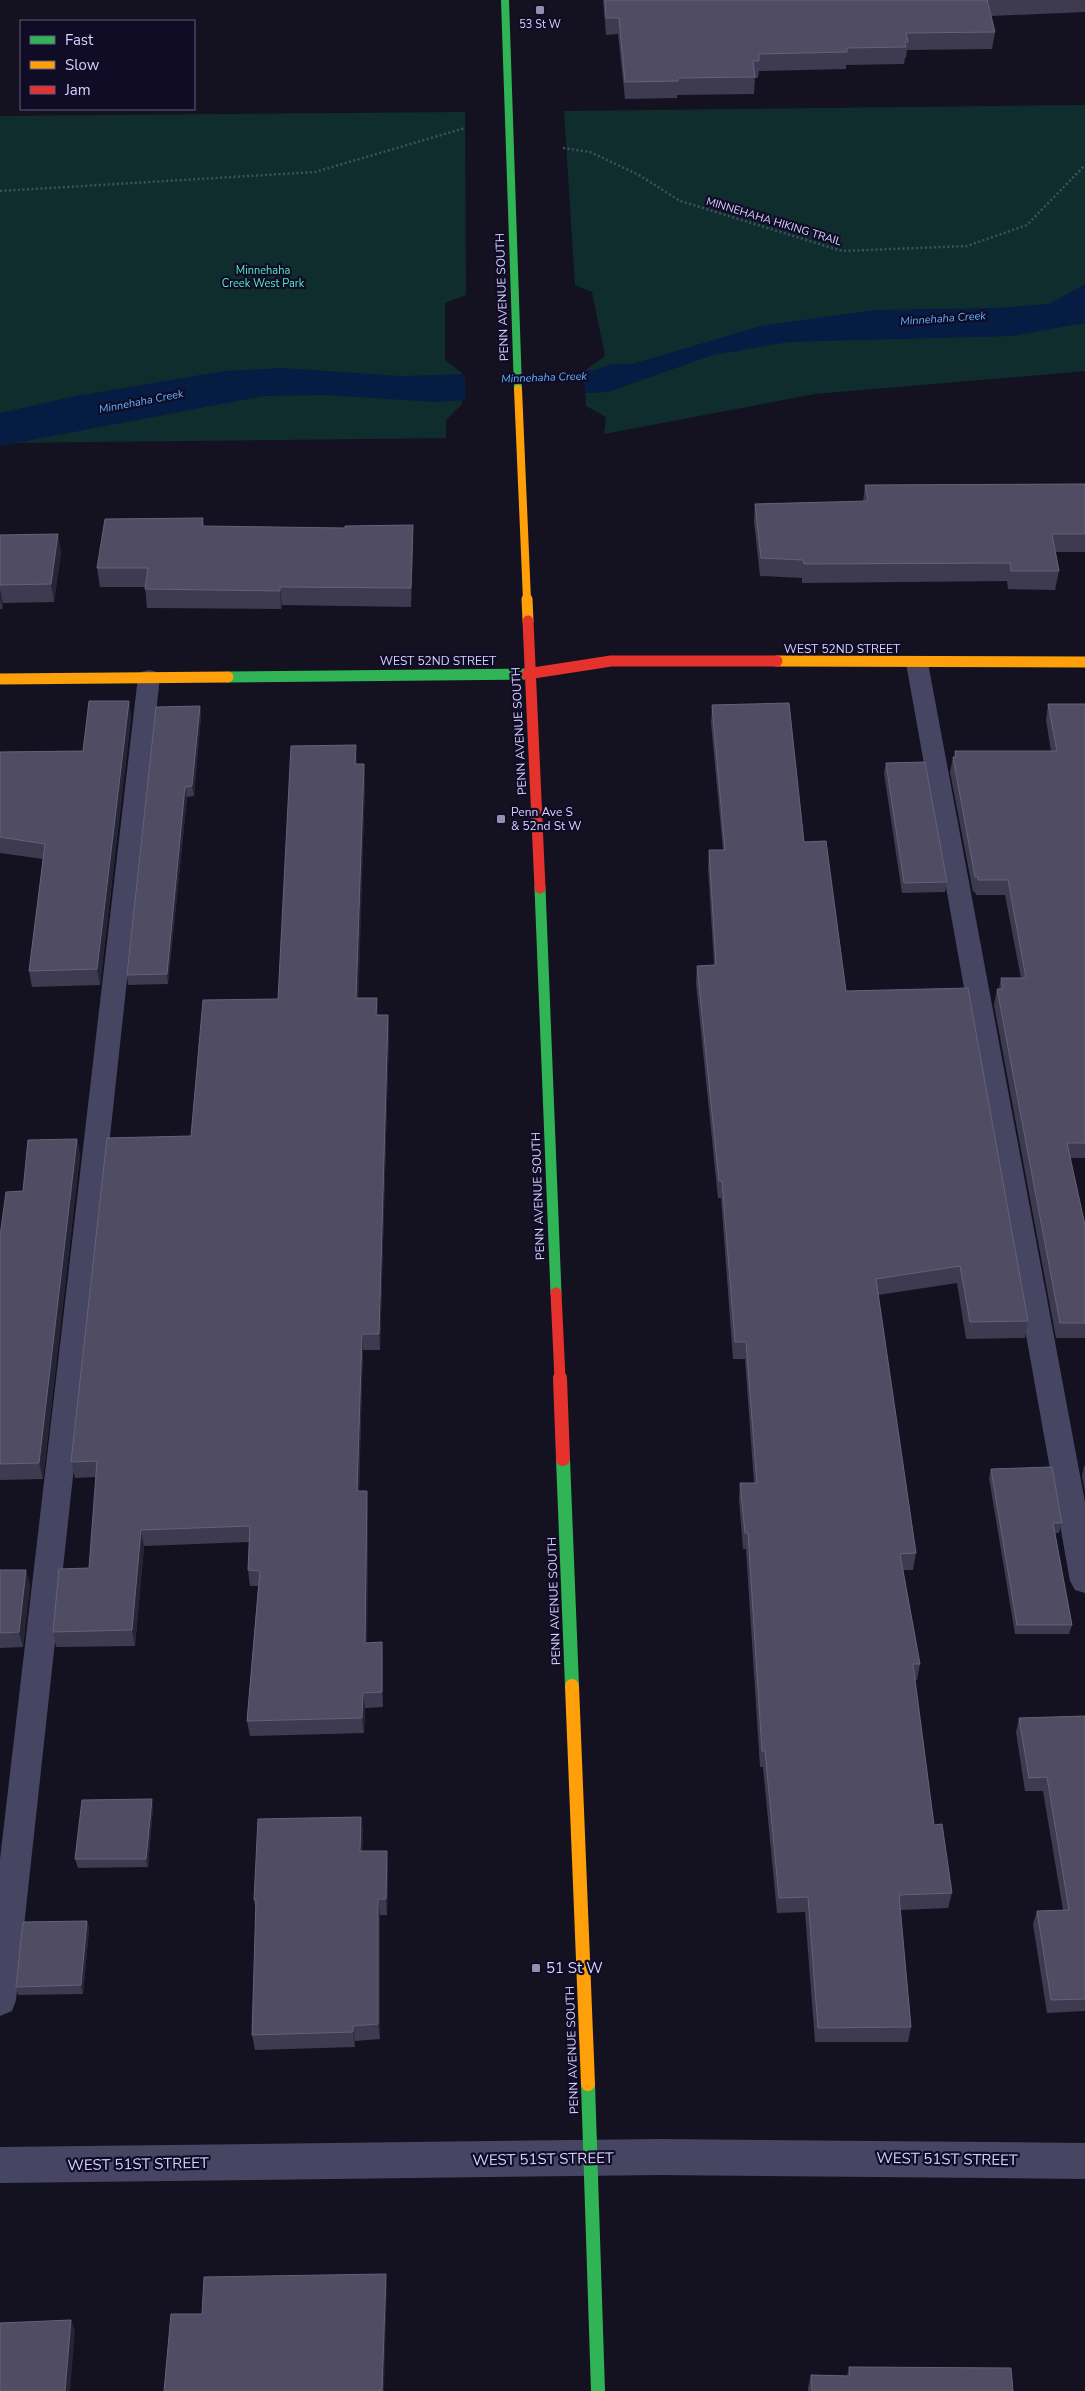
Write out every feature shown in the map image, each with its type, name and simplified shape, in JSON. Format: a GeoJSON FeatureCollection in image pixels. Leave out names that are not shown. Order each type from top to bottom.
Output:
{"type":"FeatureCollection","features":[{"type":"Feature","properties":{"kind":"main road","name":"PENN AVENUE SOUTH"},"geometry":{"type":"LineString","coordinates":[[505,0],[521,478],[531,674],[598,2391]]}},
{"type":"Feature","properties":{"kind":"main road","name":"WEST 52ND STREET"},"geometry":{"type":"LineString","coordinates":[[0,678],[531,674],[611,661],[1085,662]]}},
{"type":"Feature","properties":{"kind":"street","name":"WEST 51ST STREET"},"geometry":{"type":"LineString","coordinates":[[0,2165],[661,2157],[1085,2161]]}},
{"type":"Feature","properties":{"kind":"lane"},"geometry":{"type":"LineString","coordinates":[[917,663],[1085,1581]]}},
{"type":"Feature","properties":{"kind":"lane"},"geometry":{"type":"LineString","coordinates":[[0,2000],[149,677]]}},
{"type":"Feature","properties":{"kind":"path"},"geometry":{"type":"LineString","coordinates":[[0,191],[315,172],[468,128]]}},
{"type":"Feature","properties":{"kind":"path","name":"MINNEHAHA HIKING TRAIL"},"geometry":{"type":"LineString","coordinates":[[563,148],[590,152],[639,175],[680,201],[842,251],[967,246],[1028,225],[1085,165]]}},
{"type":"Feature","properties":{"kind":"green space"},"geometry":{"type":"Polygon","coordinates":[[[1085,105],[1085,371],[815,394],[604,434],[606,417],[586,406],[584,371],[605,356],[592,292],[575,285],[564,111],[1085,105]]]}},
{"type":"Feature","properties":{"kind":"green space","name":"Minnehaha Creek West Park"},"geometry":{"type":"Polygon","coordinates":[[[465,112],[466,295],[445,303],[445,360],[462,373],[462,404],[446,420],[446,438],[0,443],[0,116],[465,112]]]}},
{"type":"Feature","properties":{"kind":"water","name":"Minnehaha Creek"},"geometry":{"type":"Polygon","coordinates":[[[1085,284],[1085,323],[1012,336],[789,342],[713,355],[608,392],[435,402],[325,395],[264,396],[0,446],[0,413],[76,396],[224,371],[283,368],[401,376],[595,370],[611,364],[632,364],[761,326],[874,310],[998,308],[1049,304],[1085,284]]]}},
{"type":"Feature","properties":{"kind":"pier"},"geometry":{"type":"Polygon","coordinates":[[[584,367],[585,396],[465,403],[465,371],[584,367]]]}},
{"type":"Feature","properties":{"kind":"building"},"geometry":{"type":"Polygon","coordinates":[[[605,0],[987,0],[995,32],[906,33],[908,42],[905,42],[906,47],[847,48],[847,52],[759,54],[759,61],[753,61],[755,77],[678,78],[678,81],[625,82],[619,18],[606,18],[605,0]]]}},
{"type":"Feature","properties":{"kind":"building"},"geometry":{"type":"Polygon","coordinates":[[[1085,484],[1085,534],[1052,534],[1059,571],[1011,571],[1010,563],[804,564],[803,560],[761,558],[755,504],[868,501],[865,485],[1085,484]]]}},
{"type":"Feature","properties":{"kind":"building"},"geometry":{"type":"Polygon","coordinates":[[[203,518],[202,526],[345,528],[345,526],[413,525],[411,588],[280,587],[280,591],[145,589],[148,568],[97,568],[105,519],[203,518]]]}},
{"type":"Feature","properties":{"kind":"building"},"geometry":{"type":"Polygon","coordinates":[[[58,534],[51,584],[0,585],[0,535],[58,534]]]}},
{"type":"Feature","properties":{"kind":"building"},"geometry":{"type":"Polygon","coordinates":[[[89,701],[129,701],[97,969],[29,971],[45,844],[0,837],[0,752],[83,751],[89,701]]]}},
{"type":"Feature","properties":{"kind":"building"},"geometry":{"type":"Polygon","coordinates":[[[789,703],[804,842],[826,841],[846,991],[968,988],[1028,1321],[970,1322],[960,1266],[876,1279],[916,1553],[900,1554],[920,1664],[913,1664],[934,1825],[942,1824],[952,1893],[899,1895],[911,2027],[818,2028],[808,1897],[779,1898],[765,1751],[762,1751],[748,1533],[745,1533],[740,1483],[757,1483],[746,1342],[735,1342],[722,1181],[719,1181],[697,966],[715,965],[716,963],[709,850],[725,850],[712,705],[789,703]]]}},
{"type":"Feature","properties":{"kind":"building"},"geometry":{"type":"Polygon","coordinates":[[[1048,704],[1085,704],[1085,1143],[1067,1143],[1085,1225],[1085,1323],[1060,1323],[997,989],[1003,989],[1001,978],[1026,978],[1008,880],[978,880],[978,877],[975,877],[953,757],[956,757],[955,751],[1057,751],[1048,704]]]}},
{"type":"Feature","properties":{"kind":"building"},"geometry":{"type":"Polygon","coordinates":[[[200,706],[192,786],[185,787],[167,974],[127,975],[156,707],[200,706]]]}},
{"type":"Feature","properties":{"kind":"building"},"geometry":{"type":"Polygon","coordinates":[[[356,745],[355,764],[364,764],[356,998],[377,998],[376,1015],[388,1015],[379,1334],[362,1334],[357,1491],[367,1491],[365,1643],[382,1642],[382,1692],[363,1693],[362,1718],[247,1721],[260,1571],[248,1570],[250,1526],[141,1530],[132,1630],[53,1632],[59,1569],[89,1568],[97,1461],[71,1462],[107,1138],[191,1136],[203,1000],[278,999],[291,746],[356,745]]]}},
{"type":"Feature","properties":{"kind":"building"},"geometry":{"type":"Polygon","coordinates":[[[925,762],[947,882],[904,883],[886,763],[925,762]]]}},
{"type":"Feature","properties":{"kind":"building"},"geometry":{"type":"Polygon","coordinates":[[[77,1139],[39,1463],[0,1464],[0,1236],[6,1192],[23,1191],[28,1140],[77,1139]]]}},
{"type":"Feature","properties":{"kind":"building"},"geometry":{"type":"Polygon","coordinates":[[[1052,1467],[1062,1523],[1053,1523],[1072,1625],[1017,1625],[991,1469],[1052,1467]]]}},
{"type":"Feature","properties":{"kind":"building"},"geometry":{"type":"Polygon","coordinates":[[[0,1570],[26,1570],[19,1632],[0,1633],[0,1570]]]}},
{"type":"Feature","properties":{"kind":"building"},"geometry":{"type":"Polygon","coordinates":[[[1085,1716],[1085,1999],[1051,2000],[1037,1911],[1069,1910],[1047,1777],[1029,1778],[1019,1718],[1085,1716]]]}},
{"type":"Feature","properties":{"kind":"building"},"geometry":{"type":"Polygon","coordinates":[[[152,1799],[146,1859],[75,1859],[82,1800],[152,1799]]]}},
{"type":"Feature","properties":{"kind":"building"},"geometry":{"type":"Polygon","coordinates":[[[361,1817],[360,1851],[387,1851],[386,1899],[378,1899],[378,2024],[353,2026],[353,2032],[252,2035],[256,1900],[254,1900],[258,1819],[361,1817]]]}},
{"type":"Feature","properties":{"kind":"building"},"geometry":{"type":"Polygon","coordinates":[[[87,1921],[81,1985],[16,1987],[23,1922],[87,1921]]]}},
{"type":"Feature","properties":{"kind":"building"},"geometry":{"type":"Polygon","coordinates":[[[386,2274],[382,2391],[164,2391],[171,2314],[202,2314],[204,2277],[386,2274]]]}},
{"type":"Feature","properties":{"kind":"building"},"geometry":{"type":"Polygon","coordinates":[[[71,2320],[65,2391],[0,2391],[0,2323],[71,2320]]]}},
{"type":"Feature","properties":{"kind":"building"},"geometry":{"type":"Polygon","coordinates":[[[849,2367],[1011,2368],[1013,2391],[812,2391],[811,2375],[850,2376],[849,2367]]]}},
{"type":"Feature","properties":{"kind":"traffic: fast"},"geometry":{"type":"LineString","coordinates":[[505,0],[518,389]]}},
{"type":"Feature","properties":{"kind":"traffic: fast"},"geometry":{"type":"LineString","coordinates":[[228,677],[527,674]]}},
{"type":"Feature","properties":{"kind":"traffic: fast"},"geometry":{"type":"LineString","coordinates":[[540,888],[556,1293]]}},
{"type":"Feature","properties":{"kind":"traffic: fast"},"geometry":{"type":"LineString","coordinates":[[563,1459],[572,1686]]}},
{"type":"Feature","properties":{"kind":"traffic: fast"},"geometry":{"type":"LineString","coordinates":[[588,2084],[598,2391]]}},
{"type":"Feature","properties":{"kind":"traffic: slow"},"geometry":{"type":"LineString","coordinates":[[518,389],[528,621]]}},
{"type":"Feature","properties":{"kind":"traffic: slow"},"geometry":{"type":"LineString","coordinates":[[777,661],[1085,662]]}},
{"type":"Feature","properties":{"kind":"traffic: slow"},"geometry":{"type":"LineString","coordinates":[[0,679],[228,677]]}},
{"type":"Feature","properties":{"kind":"traffic: slow"},"geometry":{"type":"LineString","coordinates":[[572,1686],[588,2084]]}},
{"type":"Feature","properties":{"kind":"traffic: jam"},"geometry":{"type":"LineString","coordinates":[[528,621],[540,888]]}},
{"type":"Feature","properties":{"kind":"traffic: jam"},"geometry":{"type":"LineString","coordinates":[[527,674],[611,661],[777,661]]}},
{"type":"Feature","properties":{"kind":"traffic: jam"},"geometry":{"type":"LineString","coordinates":[[556,1293],[563,1459]]}},
{"type":"Feature","properties":{"kind":"place","name":"53 St W"},"geometry":{"type":"Point","coordinates":[540,10]}},
{"type":"Feature","properties":{"kind":"place","name":"Penn Ave S & 52nd St W"},"geometry":{"type":"Point","coordinates":[501,819]}},
{"type":"Feature","properties":{"kind":"place","name":"51 St W"},"geometry":{"type":"Point","coordinates":[536,1968]}}]}
